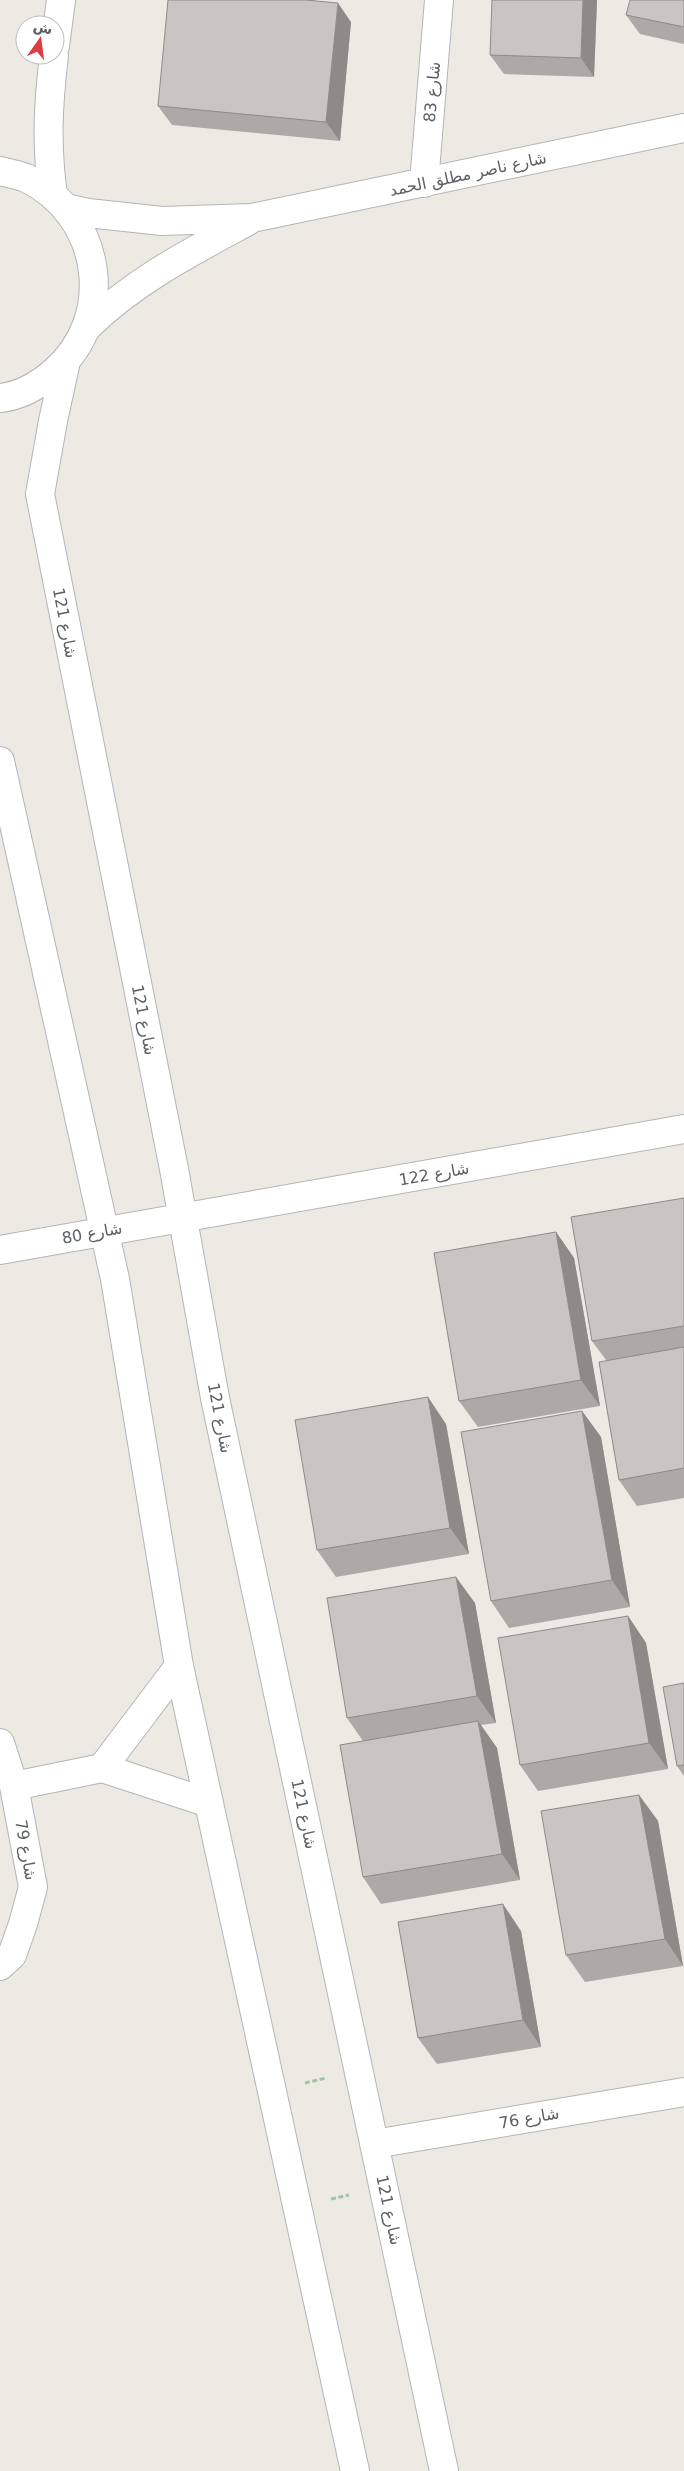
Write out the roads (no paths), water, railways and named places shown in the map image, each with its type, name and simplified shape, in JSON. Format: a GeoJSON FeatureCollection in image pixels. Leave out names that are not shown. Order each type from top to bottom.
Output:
{"type":"FeatureCollection","features":[{"type":"Feature","properties":{"kind":"street"},"geometry":{"type":"LineString","coordinates":[[59,15],[61,0]]}},
{"type":"Feature","properties":{"kind":"street","name":"شارع 83"},"geometry":{"type":"LineString","coordinates":[[424,184],[439,0]]}},
{"type":"Feature","properties":{"kind":"street"},"geometry":{"type":"LineString","coordinates":[[53,65],[47,112],[48,162],[59,202]]}},
{"type":"Feature","properties":{"kind":"street","name":"شارع ناصر مطلق الحمد"},"geometry":{"type":"LineString","coordinates":[[59,202],[88,213],[162,221],[252,218],[424,184],[684,128]]}},
{"type":"Feature","properties":{"kind":"street"},"geometry":{"type":"LineString","coordinates":[[0,171],[25,178],[59,202],[83,234],[93,264],[94,296],[87,327],[66,361],[40,383],[9,397],[0,398]]}},
{"type":"Feature","properties":{"kind":"street","name":"شارع ناصر مطلق الحمد"},"geometry":{"type":"LineString","coordinates":[[87,327],[112,303],[139,283],[252,218]]}},
{"type":"Feature","properties":{"kind":"street","name":"شارع 121"},"geometry":{"type":"LineString","coordinates":[[66,361],[40,494],[183,1218],[217,1408],[444,2471]]}},
{"type":"Feature","properties":{"kind":"street"},"geometry":{"type":"LineString","coordinates":[[0,761],[106,1231],[179,1666],[354,2471]]}},
{"type":"Feature","properties":{"kind":"street","name":"شارع 122"},"geometry":{"type":"LineString","coordinates":[[183,1218],[684,1129]]}},
{"type":"Feature","properties":{"kind":"street","name":"شارع 80"},"geometry":{"type":"LineString","coordinates":[[0,1250],[183,1218]]}},
{"type":"Feature","properties":{"kind":"street"},"geometry":{"type":"LineString","coordinates":[[102,1768],[179,1666]]}},
{"type":"Feature","properties":{"kind":"street","name":"شارع 79"},"geometry":{"type":"LineString","coordinates":[[0,1743],[14,1786],[33,1887],[12,1955],[0,1966]]}},
{"type":"Feature","properties":{"kind":"street"},"geometry":{"type":"LineString","coordinates":[[14,1786],[102,1768],[209,1803]]}},
{"type":"Feature","properties":{"kind":"street","name":"شارع 76"},"geometry":{"type":"LineString","coordinates":[[374,2144],[684,2092]]}}]}
